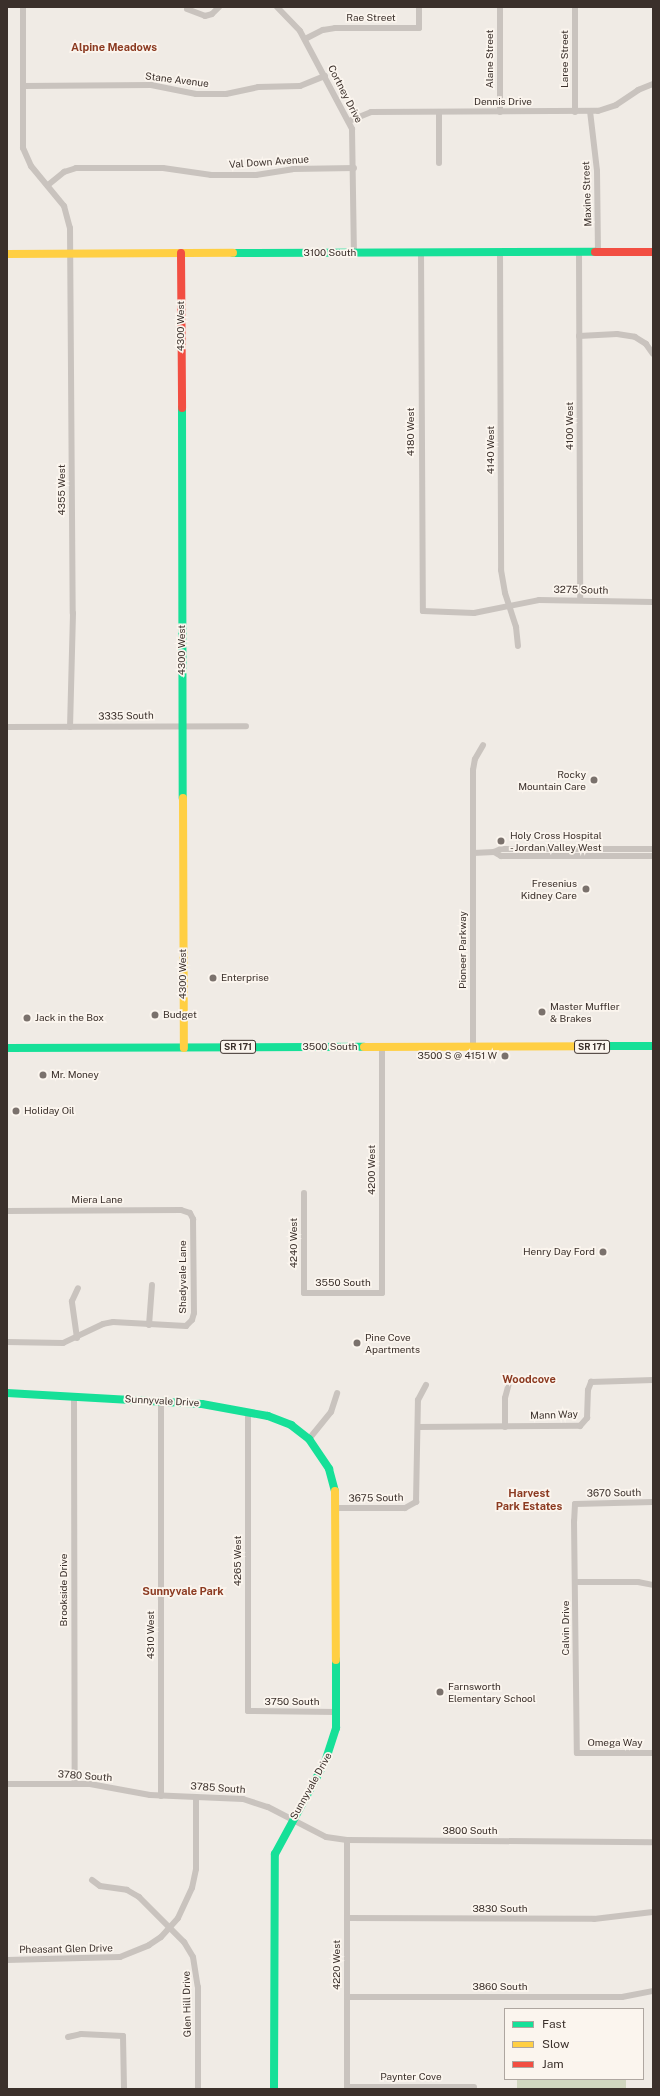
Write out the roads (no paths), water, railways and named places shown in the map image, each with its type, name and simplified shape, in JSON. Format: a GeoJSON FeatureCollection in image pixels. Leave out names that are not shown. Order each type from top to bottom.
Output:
{"type":"FeatureCollection","features":[{"type":"Feature","properties":{"kind":"street","name":"4355 West"},"geometry":{"type":"LineString","coordinates":[[23,7],[25,154],[31,166],[48,185],[67,212],[70,253],[73,613],[70,727]]}},
{"type":"Feature","properties":{"kind":"street"},"geometry":{"type":"LineString","coordinates":[[187,9],[205,16],[212,14],[219,7]]}},
{"type":"Feature","properties":{"kind":"street","name":"Cortney Drive"},"geometry":{"type":"LineString","coordinates":[[277,7],[292,20],[305,39],[349,120],[354,136],[354,253]]}},
{"type":"Feature","properties":{"kind":"street","name":"Rae Street"},"geometry":{"type":"LineString","coordinates":[[305,39],[323,30],[335,28],[419,28],[419,7]]}},
{"type":"Feature","properties":{"kind":"street","name":"Alane Street"},"geometry":{"type":"LineString","coordinates":[[500,7],[500,112]]}},
{"type":"Feature","properties":{"kind":"street","name":"Laree Street"},"geometry":{"type":"LineString","coordinates":[[575,7],[575,112]]}},
{"type":"Feature","properties":{"kind":"street","name":"Stane Avenue"},"geometry":{"type":"LineString","coordinates":[[23,86],[151,85],[191,94],[220,94],[258,87],[300,86],[325,76]]}},
{"type":"Feature","properties":{"kind":"street","name":"Dennis Drive"},"geometry":{"type":"LineString","coordinates":[[349,120],[368,112],[590,112],[616,105],[642,88],[653,84]]}},
{"type":"Feature","properties":{"kind":"street"},"geometry":{"type":"LineString","coordinates":[[439,112],[439,163]]}},
{"type":"Feature","properties":{"kind":"street","name":"Maxine Street"},"geometry":{"type":"LineString","coordinates":[[590,112],[598,171],[598,252]]}},
{"type":"Feature","properties":{"kind":"street","name":"Val Down Avenue"},"geometry":{"type":"LineString","coordinates":[[48,185],[64,172],[76,168],[163,168],[211,175],[256,175],[293,169],[354,168]]}},
{"type":"Feature","properties":{"kind":"street","name":"4140 West"},"geometry":{"type":"LineString","coordinates":[[500,252],[501,560],[503,586],[516,626],[518,646]]}},
{"type":"Feature","properties":{"kind":"street","name":"4100 West"},"geometry":{"type":"LineString","coordinates":[[579,252],[580,600]]}},
{"type":"Feature","properties":{"kind":"street","name":"3100 South"},"geometry":{"type":"LineString","coordinates":[[7,254],[653,252]]}},
{"type":"Feature","properties":{"kind":"street","name":"4300 West"},"geometry":{"type":"LineString","coordinates":[[181,253],[184,1048]]}},
{"type":"Feature","properties":{"kind":"street","name":"4180 West"},"geometry":{"type":"LineString","coordinates":[[421,253],[423,611]]}},
{"type":"Feature","properties":{"kind":"street"},"geometry":{"type":"LineString","coordinates":[[580,336],[617,334],[636,338],[646,344],[653,354]]}},
{"type":"Feature","properties":{"kind":"street","name":"3275 South"},"geometry":{"type":"LineString","coordinates":[[423,611],[474,613],[538,600],[653,602]]}},
{"type":"Feature","properties":{"kind":"street","name":"3335 South"},"geometry":{"type":"LineString","coordinates":[[7,727],[246,726]]}},
{"type":"Feature","properties":{"kind":"street","name":"Pioneer Parkway"},"geometry":{"type":"LineString","coordinates":[[473,1047],[474,765],[483,745]]}},
{"type":"Feature","properties":{"kind":"street"},"geometry":{"type":"LineString","coordinates":[[473,853],[494,852],[501,849],[653,849]]}},
{"type":"Feature","properties":{"kind":"street"},"geometry":{"type":"LineString","coordinates":[[494,852],[501,856],[653,856]]}},
{"type":"Feature","properties":{"kind":"street","name":"3500 South"},"geometry":{"type":"LineString","coordinates":[[7,1048],[653,1046]]}},
{"type":"Feature","properties":{"kind":"street","name":"4200 West"},"geometry":{"type":"LineString","coordinates":[[382,1047],[382,1293]]}},
{"type":"Feature","properties":{"kind":"street","name":"4240 West"},"geometry":{"type":"LineString","coordinates":[[304,1193],[304,1293]]}},
{"type":"Feature","properties":{"kind":"street","name":"Miera Lane"},"geometry":{"type":"LineString","coordinates":[[7,1211],[187,1211]]}},
{"type":"Feature","properties":{"kind":"street","name":"Shadyvale Lane"},"geometry":{"type":"LineString","coordinates":[[7,1342],[64,1343],[103,1324],[186,1326],[194,1317],[193,1219],[187,1211]]}},
{"type":"Feature","properties":{"kind":"street"},"geometry":{"type":"LineString","coordinates":[[149,1324],[152,1285]]}},
{"type":"Feature","properties":{"kind":"street"},"geometry":{"type":"LineString","coordinates":[[77,1338],[72,1301],[78,1288]]}},
{"type":"Feature","properties":{"kind":"street","name":"3550 South"},"geometry":{"type":"LineString","coordinates":[[304,1293],[382,1293]]}},
{"type":"Feature","properties":{"kind":"street","name":"Mann Way"},"geometry":{"type":"LineString","coordinates":[[418,1427],[580,1426],[587,1420],[588,1390],[591,1382],[653,1380]]}},
{"type":"Feature","properties":{"kind":"street"},"geometry":{"type":"LineString","coordinates":[[505,1427],[505,1398],[509,1382]]}},
{"type":"Feature","properties":{"kind":"street"},"geometry":{"type":"LineString","coordinates":[[418,1427],[418,1397],[426,1385]]}},
{"type":"Feature","properties":{"kind":"street"},"geometry":{"type":"LineString","coordinates":[[309,1439],[328,1417],[337,1393]]}},
{"type":"Feature","properties":{"kind":"street","name":"Sunnyvale Drive"},"geometry":{"type":"LineString","coordinates":[[7,1394],[211,1404],[248,1412],[283,1421],[309,1439],[329,1468],[335,1487],[336,1508],[335,1732],[330,1753],[292,1819],[277,1848],[274,1860],[274,2089]]}},
{"type":"Feature","properties":{"kind":"street","name":"Brookside Drive"},"geometry":{"type":"LineString","coordinates":[[74,1397],[75,1783]]}},
{"type":"Feature","properties":{"kind":"street","name":"4310 West"},"geometry":{"type":"LineString","coordinates":[[161,1401],[161,1796]]}},
{"type":"Feature","properties":{"kind":"street","name":"4265 West"},"geometry":{"type":"LineString","coordinates":[[248,1412],[248,1711]]}},
{"type":"Feature","properties":{"kind":"street","name":"3675 South"},"geometry":{"type":"LineString","coordinates":[[336,1508],[405,1508],[415,1505],[418,1493],[418,1427]]}},
{"type":"Feature","properties":{"kind":"street","name":"3670 South"},"geometry":{"type":"LineString","coordinates":[[575,1504],[653,1502]]}},
{"type":"Feature","properties":{"kind":"street","name":"Calvin Drive"},"geometry":{"type":"LineString","coordinates":[[575,1504],[577,1753]]}},
{"type":"Feature","properties":{"kind":"street"},"geometry":{"type":"LineString","coordinates":[[576,1582],[638,1582],[653,1585]]}},
{"type":"Feature","properties":{"kind":"street","name":"3750 South"},"geometry":{"type":"LineString","coordinates":[[248,1711],[336,1712]]}},
{"type":"Feature","properties":{"kind":"street","name":"Omega Way"},"geometry":{"type":"LineString","coordinates":[[577,1753],[653,1753]]}},
{"type":"Feature","properties":{"kind":"street","name":"3780 South"},"geometry":{"type":"LineString","coordinates":[[7,1784],[75,1783],[161,1796]]}},
{"type":"Feature","properties":{"kind":"street","name":"3785 South"},"geometry":{"type":"LineString","coordinates":[[161,1796],[196,1796],[243,1799],[268,1807],[292,1819]]}},
{"type":"Feature","properties":{"kind":"street","name":"Pheasant Glen Drive"},"geometry":{"type":"LineString","coordinates":[[7,1960],[120,1957],[149,1945],[170,1928],[185,1907],[195,1878],[196,1796]]}},
{"type":"Feature","properties":{"kind":"street","name":"3800 South"},"geometry":{"type":"LineString","coordinates":[[292,1819],[326,1837],[347,1840],[653,1842]]}},
{"type":"Feature","properties":{"kind":"street","name":"4220 West"},"geometry":{"type":"LineString","coordinates":[[347,1840],[348,2088]]}},
{"type":"Feature","properties":{"kind":"street","name":"Glen Hill Drive"},"geometry":{"type":"LineString","coordinates":[[92,1880],[100,1886],[132,1892],[170,1928],[188,1948],[196,1965],[198,2089]]}},
{"type":"Feature","properties":{"kind":"street","name":"3830 South"},"geometry":{"type":"LineString","coordinates":[[347,1918],[594,1919],[653,1912]]}},
{"type":"Feature","properties":{"kind":"street","name":"3860 South"},"geometry":{"type":"LineString","coordinates":[[347,1997],[622,1997],[653,1991]]}},
{"type":"Feature","properties":{"kind":"street"},"geometry":{"type":"LineString","coordinates":[[68,2037],[81,2034],[123,2036],[124,2089]]}},
{"type":"Feature","properties":{"kind":"street","name":"Paynter Cove"},"geometry":{"type":"LineString","coordinates":[[348,2088],[474,2087]]}},
{"type":"Feature","properties":{"kind":"place","name":"Rocky Mountain Care"},"geometry":{"type":"Point","coordinates":[594,780]}},
{"type":"Feature","properties":{"kind":"place","name":"Holy Cross Hospital - Jordan Valley West"},"geometry":{"type":"Point","coordinates":[501,841]}},
{"type":"Feature","properties":{"kind":"place","name":"Fresenius Kidney Care"},"geometry":{"type":"Point","coordinates":[586,889]}},
{"type":"Feature","properties":{"kind":"place","name":"Enterprise"},"geometry":{"type":"Point","coordinates":[213,978]}},
{"type":"Feature","properties":{"kind":"place","name":"Master Muffler & Brakes"},"geometry":{"type":"Point","coordinates":[542,1012]}},
{"type":"Feature","properties":{"kind":"place","name":"Budget"},"geometry":{"type":"Point","coordinates":[155,1015]}},
{"type":"Feature","properties":{"kind":"place","name":"Jack in the Box"},"geometry":{"type":"Point","coordinates":[27,1018]}},
{"type":"Feature","properties":{"kind":"place","name":"3500 S @ 4151 W"},"geometry":{"type":"Point","coordinates":[505,1056]}},
{"type":"Feature","properties":{"kind":"place","name":"Mr. Money"},"geometry":{"type":"Point","coordinates":[43,1075]}},
{"type":"Feature","properties":{"kind":"place","name":"Holiday Oil"},"geometry":{"type":"Point","coordinates":[16,1111]}},
{"type":"Feature","properties":{"kind":"place","name":"Henry Day Ford"},"geometry":{"type":"Point","coordinates":[603,1252]}},
{"type":"Feature","properties":{"kind":"place","name":"Pine Cove Apartments"},"geometry":{"type":"Point","coordinates":[357,1343]}},
{"type":"Feature","properties":{"kind":"place","name":"Farnsworth Elementary School"},"geometry":{"type":"Point","coordinates":[440,1692]}},
{"type":"Feature","properties":{"kind":"district","name":"Alpine Meadows"},"geometry":{"type":"Point","coordinates":[114,47]}},
{"type":"Feature","properties":{"kind":"district","name":"Woodcove"},"geometry":{"type":"Point","coordinates":[529,1379]}},
{"type":"Feature","properties":{"kind":"district","name":"Harvest Park Estates"},"geometry":{"type":"Point","coordinates":[529,1500]}},
{"type":"Feature","properties":{"kind":"district","name":"Sunnyvale Park"},"geometry":{"type":"Point","coordinates":[183,1591]}}]}
